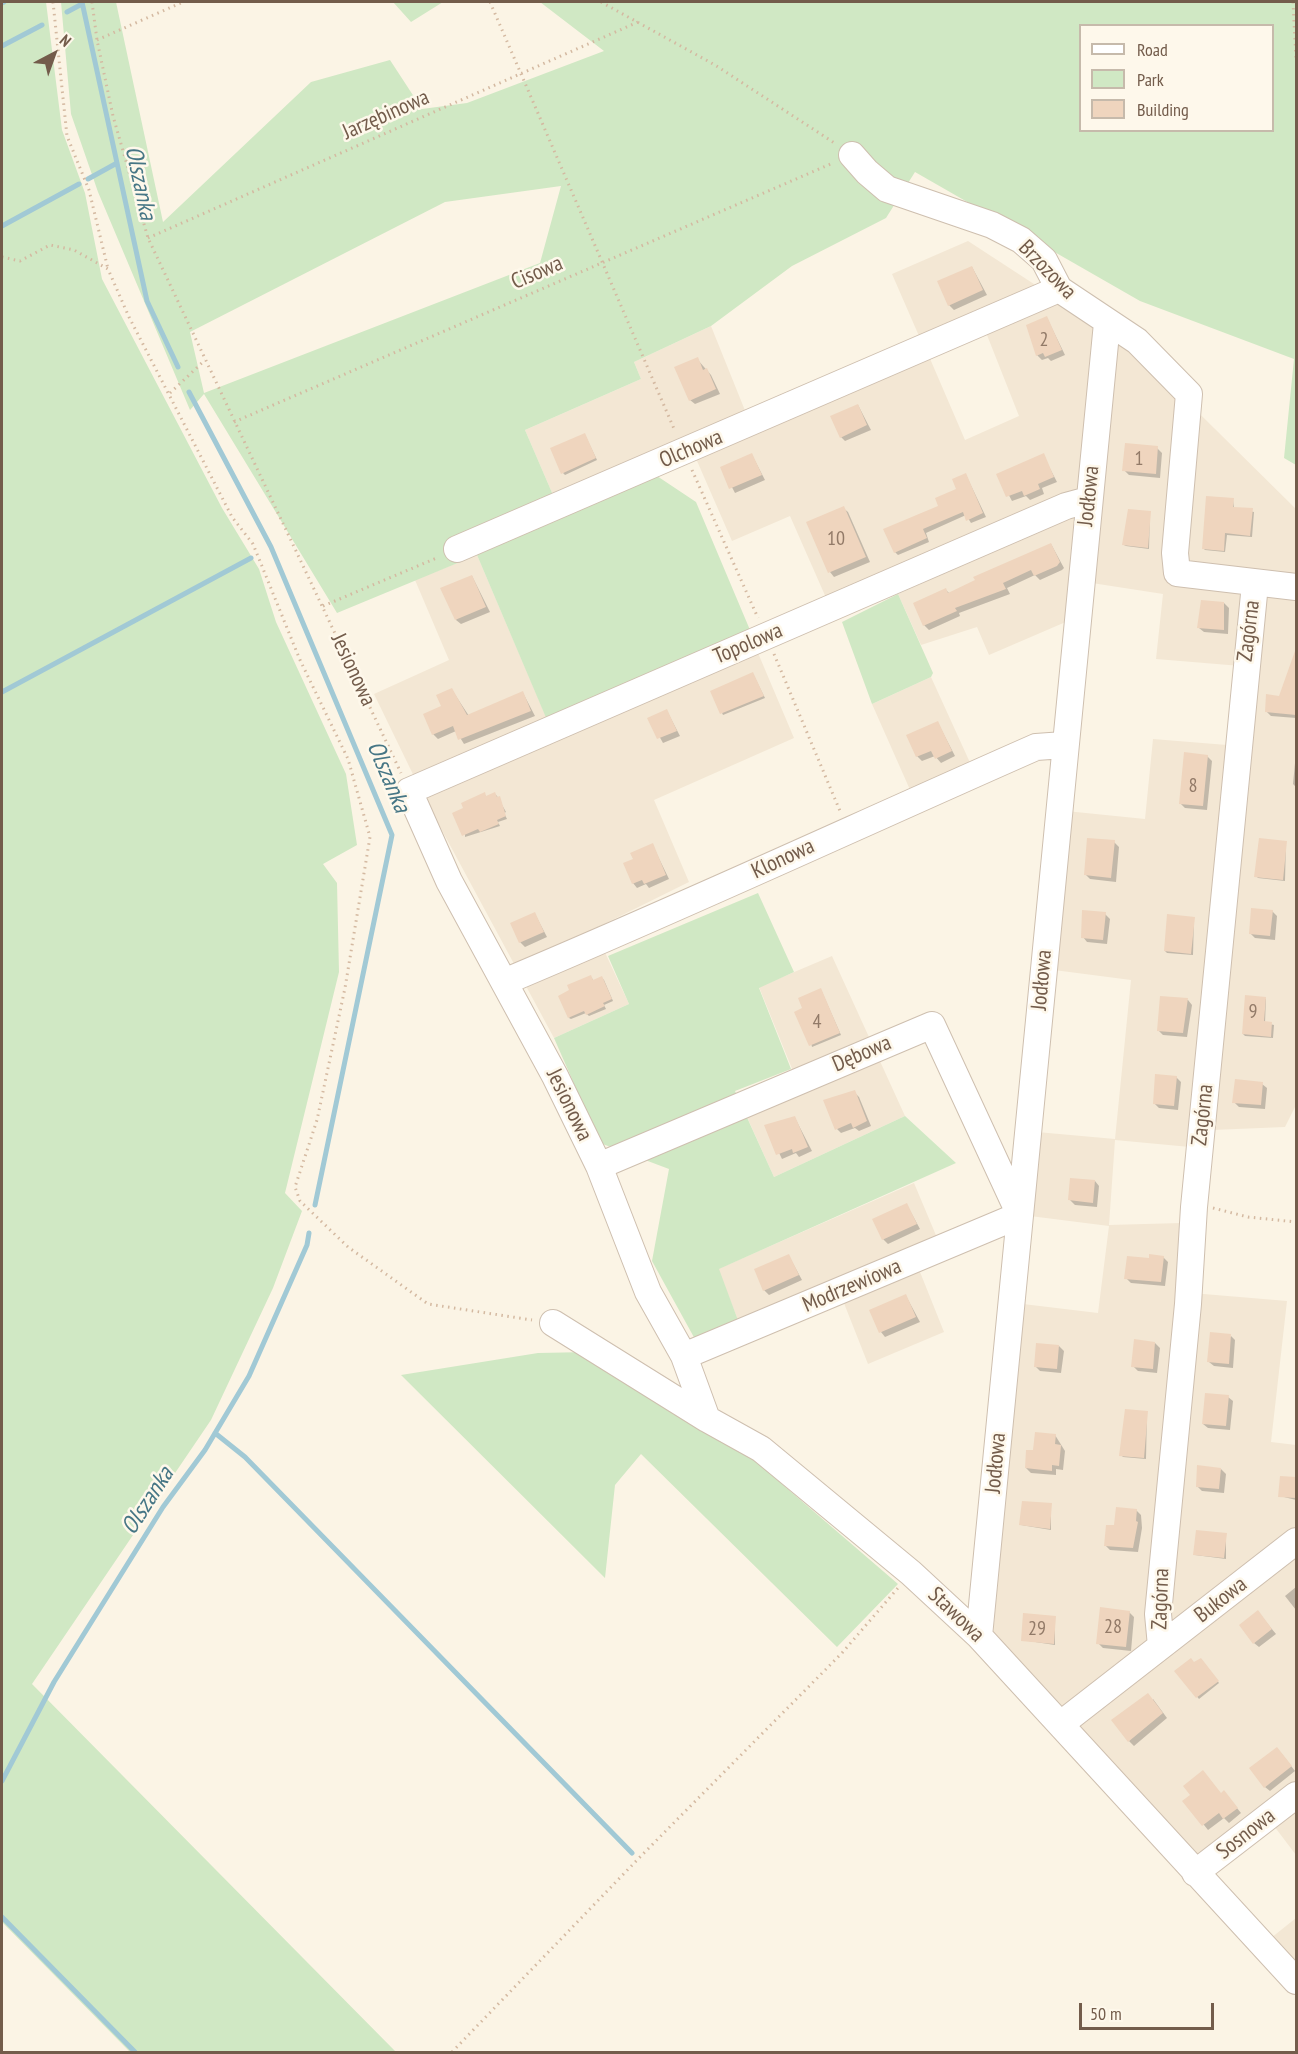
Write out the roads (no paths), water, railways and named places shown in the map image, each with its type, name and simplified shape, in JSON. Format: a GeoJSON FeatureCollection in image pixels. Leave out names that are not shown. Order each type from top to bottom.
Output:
{"type":"FeatureCollection","features":[{"type":"Feature","properties":{"kind":"street","name":"Brzozowa"},"geometry":{"type":"LineString","coordinates":[[852,155],[887,189],[992,225],[1021,240],[1044,260],[1059,289],[1137,341],[1189,394],[1175,553],[1177,573],[1255,584],[1296,587]]}},
{"type":"Feature","properties":{"kind":"street","name":"Olchowa"},"geometry":{"type":"LineString","coordinates":[[457,549],[1059,289]]}},
{"type":"Feature","properties":{"kind":"street","name":"Jodłowa"},"geometry":{"type":"LineString","coordinates":[[979,1636],[1064,745],[1107,323]]}},
{"type":"Feature","properties":{"kind":"street","name":"Topolowa"},"geometry":{"type":"LineString","coordinates":[[410,791],[1066,506],[1088,500]]}},
{"type":"Feature","properties":{"kind":"street","name":"Zagórna"},"geometry":{"type":"LineString","coordinates":[[1161,1646],[1158,1614],[1188,1304],[1194,1207],[1255,584]]}},
{"type":"Feature","properties":{"kind":"street","name":"Klonowa"},"geometry":{"type":"LineString","coordinates":[[504,982],[681,908],[848,829],[1036,747],[1064,745]]}},
{"type":"Feature","properties":{"kind":"street","name":"Jesionowa"},"geometry":{"type":"LineString","coordinates":[[410,791],[449,881],[555,1076],[599,1166],[648,1292],[684,1356],[707,1419]]}},
{"type":"Feature","properties":{"kind":"street","name":"Dębowa"},"geometry":{"type":"LineString","coordinates":[[599,1166],[932,1024],[1020,1215]]}},
{"type":"Feature","properties":{"kind":"street","name":"Modrzewiowa"},"geometry":{"type":"LineString","coordinates":[[684,1356],[1020,1215]]}},
{"type":"Feature","properties":{"kind":"street","name":"Stawowa"},"geometry":{"type":"LineString","coordinates":[[553,1323],[707,1419],[761,1449],[911,1573],[979,1636],[1296,1981]]}},
{"type":"Feature","properties":{"kind":"street","name":"Bukowa"},"geometry":{"type":"LineString","coordinates":[[1061,1724],[1296,1541]]}},
{"type":"Feature","properties":{"kind":"street","name":"Sosnowa"},"geometry":{"type":"LineString","coordinates":[[1196,1873],[1296,1795]]}},
{"type":"Feature","properties":{"kind":"waterway","name":"Olszanka"},"geometry":{"type":"LineString","coordinates":[[82,2],[147,301],[178,367]]}},
{"type":"Feature","properties":{"kind":"waterway"},"geometry":{"type":"LineString","coordinates":[[67,12],[82,4]]}},
{"type":"Feature","properties":{"kind":"waterway"},"geometry":{"type":"LineString","coordinates":[[2,46],[42,25]]}},
{"type":"Feature","properties":{"kind":"waterway"},"geometry":{"type":"LineString","coordinates":[[88,179],[117,163]]}},
{"type":"Feature","properties":{"kind":"waterway"},"geometry":{"type":"LineString","coordinates":[[2,226],[79,184]]}},
{"type":"Feature","properties":{"kind":"waterway","name":"Olszanka"},"geometry":{"type":"LineString","coordinates":[[189,392],[271,547],[392,835],[315,1205]]}},
{"type":"Feature","properties":{"kind":"waterway"},"geometry":{"type":"LineString","coordinates":[[2,692],[251,558]]}},
{"type":"Feature","properties":{"kind":"waterway","name":"Olszanka"},"geometry":{"type":"LineString","coordinates":[[2,1781],[54,1682],[163,1507],[205,1450],[249,1376],[307,1245],[309,1233]]}},
{"type":"Feature","properties":{"kind":"waterway"},"geometry":{"type":"LineString","coordinates":[[215,1433],[245,1457],[632,1853]]}},
{"type":"Feature","properties":{"kind":"waterway"},"geometry":{"type":"LineString","coordinates":[[2,1917],[135,2052]]}}]}
